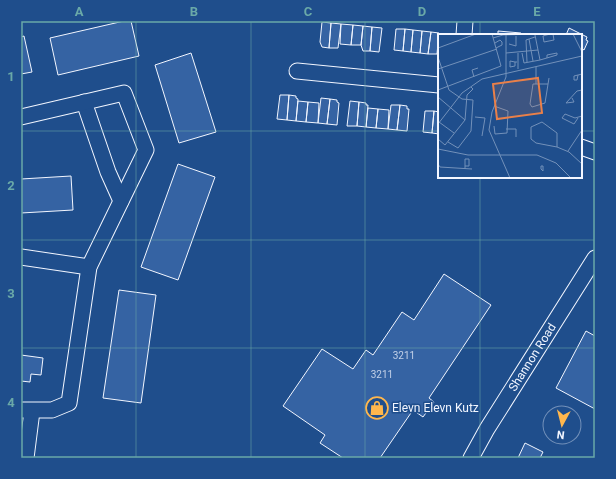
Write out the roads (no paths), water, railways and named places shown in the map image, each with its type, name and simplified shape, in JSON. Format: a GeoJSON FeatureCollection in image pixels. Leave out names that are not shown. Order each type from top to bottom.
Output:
{"type":"FeatureCollection","features":[{"type":"Feature","properties":{"kind":"street"},"geometry":{"type":"LineString","coordinates":[[464,34],[465,21]]}},
{"type":"Feature","properties":{"kind":"street"},"geometry":{"type":"LineString","coordinates":[[297,71],[438,85]]}},
{"type":"Feature","properties":{"kind":"street"},"geometry":{"type":"LineString","coordinates":[[21,117],[124,92],[146,150],[89,267],[70,404],[52,410],[27,410],[26,458]]}},
{"type":"Feature","properties":{"kind":"street"},"geometry":{"type":"LineString","coordinates":[[84,102],[108,172],[121,201]]}},
{"type":"Feature","properties":{"kind":"street"},"geometry":{"type":"LineString","coordinates":[[582,147],[595,152]]}},
{"type":"Feature","properties":{"kind":"street"},"geometry":{"type":"LineString","coordinates":[[21,257],[89,267]]}},
{"type":"Feature","properties":{"kind":"street","name":"Shannon Road"},"geometry":{"type":"LineString","coordinates":[[471,458],[487,429],[595,258]]}},
{"type":"Feature","properties":{"kind":"place","name":"Elevn Elevn Kutz"},"geometry":{"type":"Point","coordinates":[377,408]}}]}
